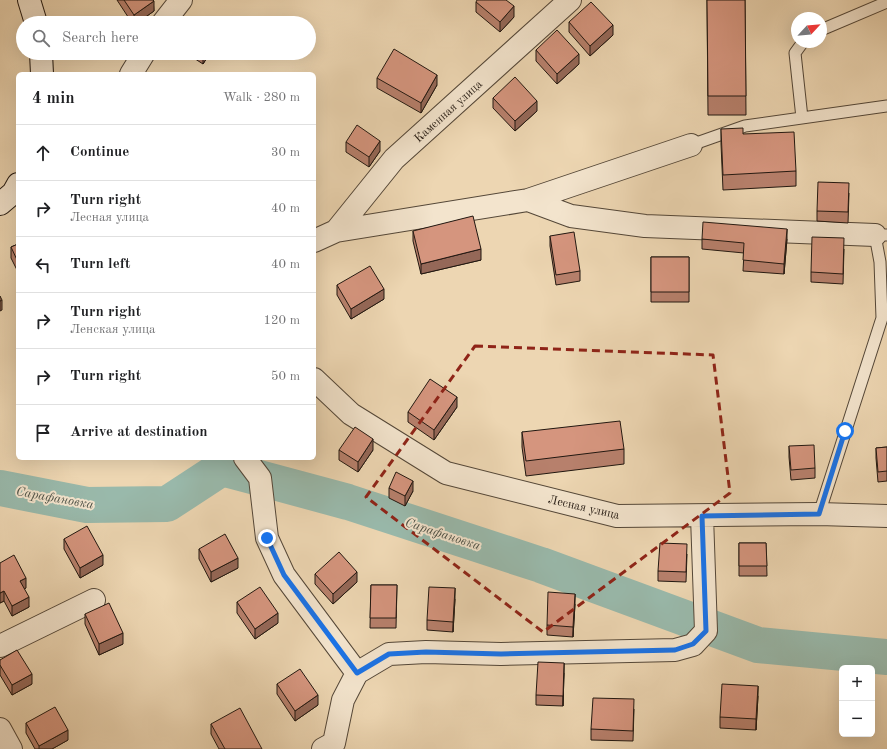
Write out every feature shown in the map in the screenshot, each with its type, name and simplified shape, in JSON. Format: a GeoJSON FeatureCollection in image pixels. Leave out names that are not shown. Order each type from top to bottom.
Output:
{"type":"FeatureCollection","features":[{"type":"Feature","properties":{"kind":"street"},"geometry":{"type":"LineString","coordinates":[[29,0],[34,16]]}},
{"type":"Feature","properties":{"kind":"street"},"geometry":{"type":"LineString","coordinates":[[166,14],[182,0]]}},
{"type":"Feature","properties":{"kind":"street","name":"Каменная улица"},"geometry":{"type":"LineString","coordinates":[[336,231],[394,159],[570,0]]}},
{"type":"Feature","properties":{"kind":"street"},"geometry":{"type":"LineString","coordinates":[[41,60],[42,72]]}},
{"type":"Feature","properties":{"kind":"street"},"geometry":{"type":"LineString","coordinates":[[132,72],[140,60]]}},
{"type":"Feature","properties":{"kind":"street"},"geometry":{"type":"LineString","coordinates":[[316,240],[336,231],[528,200],[691,144]]}},
{"type":"Feature","properties":{"kind":"street"},"geometry":{"type":"LineString","coordinates":[[528,200],[571,216],[645,226],[881,235]]}},
{"type":"Feature","properties":{"kind":"street","name":"Лесная улица"},"geometry":{"type":"LineString","coordinates":[[316,381],[351,414],[446,472],[617,516],[819,514],[887,516]]}},
{"type":"Feature","properties":{"kind":"street"},"geometry":{"type":"LineString","coordinates":[[246,460],[260,478],[267,538],[284,575],[357,673]]}},
{"type":"Feature","properties":{"kind":"street"},"geometry":{"type":"LineString","coordinates":[[323,749],[334,743],[343,700],[357,673],[389,654],[426,652],[501,654],[675,650],[693,644],[706,626],[702,516]]}},
{"type":"Feature","properties":{"kind":"street"},"geometry":{"type":"LineString","coordinates":[[0,646],[94,600]]}},
{"type":"Feature","properties":{"kind":"street"},"geometry":{"type":"LineString","coordinates":[[0,728],[11,749]]}},
{"type":"Feature","properties":{"kind":"lane"},"geometry":{"type":"LineString","coordinates":[[827,27],[887,2]]}},
{"type":"Feature","properties":{"kind":"lane"},"geometry":{"type":"LineString","coordinates":[[799,48],[796,53],[802,118]]}},
{"type":"Feature","properties":{"kind":"lane"},"geometry":{"type":"LineString","coordinates":[[691,144],[745,126],[887,106]]}},
{"type":"Feature","properties":{"kind":"lane"},"geometry":{"type":"LineString","coordinates":[[819,514],[882,318],[880,262],[881,235]]}},
{"type":"Feature","properties":{"kind":"highlighted area"},"geometry":{"type":"Polygon","coordinates":[[[475,346],[713,355],[730,493],[543,632],[366,497],[475,346]]]}},
{"type":"Feature","properties":{"kind":"building"},"geometry":{"type":"Polygon","coordinates":[[[124,0],[153,0],[154,1],[134,15],[124,0]]]}},
{"type":"Feature","properties":{"kind":"building"},"geometry":{"type":"Polygon","coordinates":[[[477,0],[506,0],[514,6],[500,22],[476,2],[477,0]]]}},
{"type":"Feature","properties":{"kind":"building"},"geometry":{"type":"Polygon","coordinates":[[[707,0],[745,0],[746,96],[708,96],[707,0]]]}},
{"type":"Feature","properties":{"kind":"building"},"geometry":{"type":"Polygon","coordinates":[[[591,2],[613,25],[590,46],[569,22],[591,2]]]}},
{"type":"Feature","properties":{"kind":"building"},"geometry":{"type":"Polygon","coordinates":[[[557,30],[579,54],[557,74],[536,50],[557,30]]]}},
{"type":"Feature","properties":{"kind":"building"},"geometry":{"type":"Polygon","coordinates":[[[394,49],[437,75],[421,103],[377,78],[394,49]]]}},
{"type":"Feature","properties":{"kind":"building"},"geometry":{"type":"Polygon","coordinates":[[[515,77],[537,101],[515,121],[493,98],[515,77]]]}},
{"type":"Feature","properties":{"kind":"building"},"geometry":{"type":"Polygon","coordinates":[[[357,125],[380,141],[369,157],[346,142],[357,125]]]}},
{"type":"Feature","properties":{"kind":"building"},"geometry":{"type":"Polygon","coordinates":[[[743,128],[743,134],[794,132],[796,171],[723,175],[721,129],[743,128]]]}},
{"type":"Feature","properties":{"kind":"building"},"geometry":{"type":"Polygon","coordinates":[[[818,182],[849,183],[848,212],[817,211],[818,182]]]}},
{"type":"Feature","properties":{"kind":"building"},"geometry":{"type":"Polygon","coordinates":[[[473,216],[481,249],[421,264],[413,231],[473,216]]]}},
{"type":"Feature","properties":{"kind":"building"},"geometry":{"type":"Polygon","coordinates":[[[703,222],[787,229],[784,264],[743,260],[744,243],[702,239],[703,222]]]}},
{"type":"Feature","properties":{"kind":"building"},"geometry":{"type":"Polygon","coordinates":[[[574,232],[580,271],[556,275],[550,236],[574,232]]]}},
{"type":"Feature","properties":{"kind":"building"},"geometry":{"type":"Polygon","coordinates":[[[812,237],[844,238],[843,274],[811,272],[812,237]]]}},
{"type":"Feature","properties":{"kind":"building"},"geometry":{"type":"Polygon","coordinates":[[[16,245],[16,258],[11,247],[16,245]]]}},
{"type":"Feature","properties":{"kind":"building"},"geometry":{"type":"Polygon","coordinates":[[[651,257],[689,257],[689,292],[651,292],[651,257]]]}},
{"type":"Feature","properties":{"kind":"building"},"geometry":{"type":"Polygon","coordinates":[[[370,266],[384,289],[351,309],[337,285],[370,266]]]}},
{"type":"Feature","properties":{"kind":"building"},"geometry":{"type":"Polygon","coordinates":[[[430,379],[457,397],[434,430],[408,412],[430,379]]]}},
{"type":"Feature","properties":{"kind":"building"},"geometry":{"type":"Polygon","coordinates":[[[620,421],[624,449],[526,461],[522,432],[620,421]]]}},
{"type":"Feature","properties":{"kind":"building"},"geometry":{"type":"Polygon","coordinates":[[[355,427],[373,439],[358,462],[339,450],[355,427]]]}},
{"type":"Feature","properties":{"kind":"building"},"geometry":{"type":"Polygon","coordinates":[[[814,445],[815,468],[791,470],[789,446],[814,445]]]}},
{"type":"Feature","properties":{"kind":"building"},"geometry":{"type":"Polygon","coordinates":[[[887,447],[887,471],[878,472],[876,448],[887,447]]]}},
{"type":"Feature","properties":{"kind":"building"},"geometry":{"type":"Polygon","coordinates":[[[396,472],[413,481],[405,496],[389,488],[396,472]]]}},
{"type":"Feature","properties":{"kind":"building"},"geometry":{"type":"Polygon","coordinates":[[[87,526],[103,555],[80,568],[64,539],[87,526]]]}},
{"type":"Feature","properties":{"kind":"building"},"geometry":{"type":"Polygon","coordinates":[[[225,534],[238,558],[211,572],[199,549],[225,534]]]}},
{"type":"Feature","properties":{"kind":"building"},"geometry":{"type":"Polygon","coordinates":[[[660,543],[687,544],[686,572],[658,571],[660,543]]]}},
{"type":"Feature","properties":{"kind":"building"},"geometry":{"type":"Polygon","coordinates":[[[739,543],[766,543],[767,566],[739,566],[739,543]]]}},
{"type":"Feature","properties":{"kind":"building"},"geometry":{"type":"Polygon","coordinates":[[[339,552],[357,572],[333,594],[315,574],[339,552]]]}},
{"type":"Feature","properties":{"kind":"building"},"geometry":{"type":"Polygon","coordinates":[[[14,555],[26,578],[20,581],[29,597],[12,606],[4,591],[0,593],[0,563],[14,555]]]}},
{"type":"Feature","properties":{"kind":"building"},"geometry":{"type":"Polygon","coordinates":[[[371,585],[397,585],[396,618],[370,618],[371,585]]]}},
{"type":"Feature","properties":{"kind":"building"},"geometry":{"type":"Polygon","coordinates":[[[260,587],[278,613],[255,629],[237,602],[260,587]]]}},
{"type":"Feature","properties":{"kind":"building"},"geometry":{"type":"Polygon","coordinates":[[[429,587],[455,588],[453,622],[427,620],[429,587]]]}},
{"type":"Feature","properties":{"kind":"building"},"geometry":{"type":"Polygon","coordinates":[[[548,592],[575,594],[573,627],[547,625],[548,592]]]}},
{"type":"Feature","properties":{"kind":"building"},"geometry":{"type":"Polygon","coordinates":[[[109,603],[123,633],[99,644],[85,614],[109,603]]]}},
{"type":"Feature","properties":{"kind":"building"},"geometry":{"type":"Polygon","coordinates":[[[17,650],[32,674],[12,685],[0,665],[0,660],[17,650]]]}},
{"type":"Feature","properties":{"kind":"building"},"geometry":{"type":"Polygon","coordinates":[[[538,662],[564,663],[563,696],[536,695],[538,662]]]}},
{"type":"Feature","properties":{"kind":"building"},"geometry":{"type":"Polygon","coordinates":[[[300,669],[318,695],[295,711],[277,684],[300,669]]]}},
{"type":"Feature","properties":{"kind":"building"},"geometry":{"type":"Polygon","coordinates":[[[722,684],[758,686],[756,719],[720,717],[722,684]]]}},
{"type":"Feature","properties":{"kind":"building"},"geometry":{"type":"Polygon","coordinates":[[[593,698],[634,699],[633,731],[591,729],[593,698]]]}},
{"type":"Feature","properties":{"kind":"building"},"geometry":{"type":"Polygon","coordinates":[[[55,707],[68,730],[39,746],[26,723],[55,707]]]}},
{"type":"Feature","properties":{"kind":"building"},"geometry":{"type":"Polygon","coordinates":[[[240,708],[262,749],[225,749],[211,724],[240,708]]]}},
{"type":"Feature","properties":{"kind":"waterway","name":"Сарафановка"},"geometry":{"type":"LineString","coordinates":[[0,488],[87,505],[167,504],[222,468],[348,502],[541,565],[758,645],[887,657]]}},
{"type":"Feature","properties":{"kind":"route"},"geometry":{"type":"LineString","coordinates":[[267,538],[284,575],[357,673],[389,654],[426,652],[501,654],[675,650],[693,644],[706,631],[702,516],[819,514],[845,431]]}}]}
